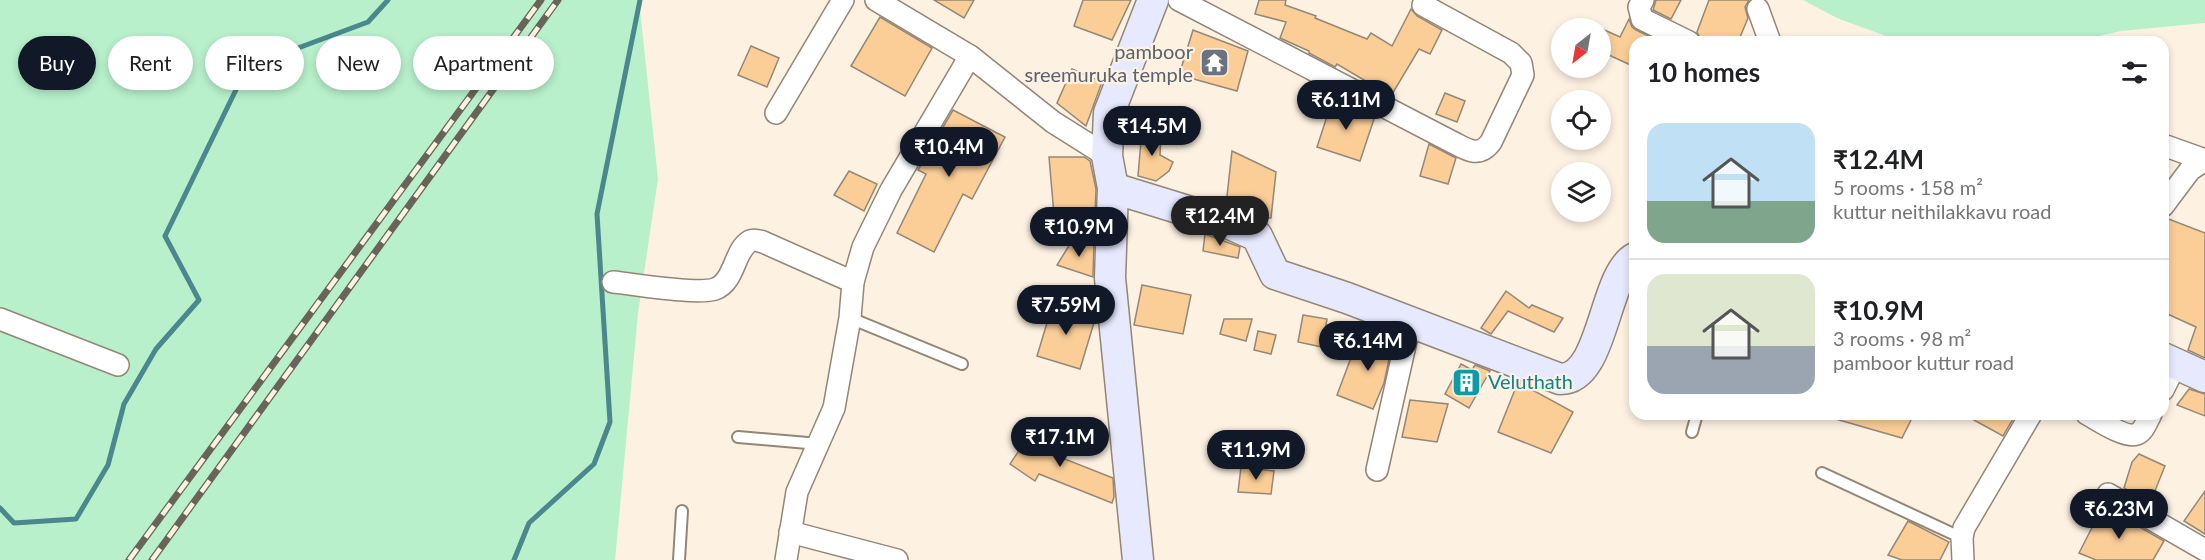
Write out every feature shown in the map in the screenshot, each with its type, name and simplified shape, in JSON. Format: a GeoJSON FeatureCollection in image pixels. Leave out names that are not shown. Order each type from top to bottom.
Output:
{"type":"FeatureCollection","features":[{"type":"Feature","properties":{"kind":"street"},"geometry":{"type":"LineString","coordinates":[[776,113],[843,0]]}},
{"type":"Feature","properties":{"kind":"street"},"geometry":{"type":"LineString","coordinates":[[876,0],[970,56],[1053,122],[1107,156]]}},
{"type":"Feature","properties":{"kind":"street"},"geometry":{"type":"LineString","coordinates":[[1138,560],[1110,278],[1113,188],[1107,156],[1109,112],[1153,0]]}},
{"type":"Feature","properties":{"kind":"street"},"geometry":{"type":"LineString","coordinates":[[1179,0],[1470,151],[1484,150],[1491,142],[1524,69],[1518,58],[1511,53],[1424,5]]}},
{"type":"Feature","properties":{"kind":"street"},"geometry":{"type":"LineString","coordinates":[[1643,0],[1639,7],[1642,19],[1677,36]]}},
{"type":"Feature","properties":{"kind":"street"},"geometry":{"type":"LineString","coordinates":[[1758,9],[1768,36]]}},
{"type":"Feature","properties":{"kind":"street"},"geometry":{"type":"LineString","coordinates":[[786,560],[797,492],[834,408],[850,318],[853,282],[862,247],[891,190],[970,56]]}},
{"type":"Feature","properties":{"kind":"street"},"geometry":{"type":"LineString","coordinates":[[2169,147],[2205,160]]}},
{"type":"Feature","properties":{"kind":"street"},"geometry":{"type":"LineString","coordinates":[[2169,198],[2190,170],[2205,160]]}},
{"type":"Feature","properties":{"kind":"street"},"geometry":{"type":"LineString","coordinates":[[1113,188],[1230,224],[1257,236],[1275,274],[1347,298],[1410,324],[1560,379],[1569,379],[1577,375],[1590,357],[1623,270],[1629,264]]}},
{"type":"Feature","properties":{"kind":"street"},"geometry":{"type":"LineString","coordinates":[[613,282],[699,291],[714,289],[727,279],[743,248],[750,242],[756,241],[764,242],[853,282]]}},
{"type":"Feature","properties":{"kind":"street"},"geometry":{"type":"LineString","coordinates":[[0,319],[118,365]]}},
{"type":"Feature","properties":{"kind":"street"},"geometry":{"type":"LineString","coordinates":[[1377,470],[1410,324]]}},
{"type":"Feature","properties":{"kind":"street"},"geometry":{"type":"LineString","coordinates":[[2169,371],[2205,377]]}},
{"type":"Feature","properties":{"kind":"street"},"geometry":{"type":"LineString","coordinates":[[1963,560],[1964,528],[2027,420]]}},
{"type":"Feature","properties":{"kind":"street"},"geometry":{"type":"LineString","coordinates":[[2098,420],[2127,435],[2136,435],[2144,428],[2148,420]]}},
{"type":"Feature","properties":{"kind":"street"},"geometry":{"type":"LineString","coordinates":[[2108,494],[2205,550]]}},
{"type":"Feature","properties":{"kind":"street"},"geometry":{"type":"LineString","coordinates":[[790,532],[897,560]]}},
{"type":"Feature","properties":{"kind":"lane"},"geometry":{"type":"LineString","coordinates":[[850,318],[962,364]]}},
{"type":"Feature","properties":{"kind":"lane"},"geometry":{"type":"LineString","coordinates":[[1692,432],[1695,420]]}},
{"type":"Feature","properties":{"kind":"lane"},"geometry":{"type":"LineString","coordinates":[[738,437],[819,444]]}},
{"type":"Feature","properties":{"kind":"lane"},"geometry":{"type":"LineString","coordinates":[[1822,472],[1962,538]]}},
{"type":"Feature","properties":{"kind":"lane"},"geometry":{"type":"LineString","coordinates":[[679,560],[682,511]]}},
{"type":"Feature","properties":{"kind":"green space"},"geometry":{"type":"Polygon","coordinates":[[[0,0],[639,0],[658,179],[638,313],[615,560],[0,560],[0,0]]]}},
{"type":"Feature","properties":{"kind":"green space"},"geometry":{"type":"Polygon","coordinates":[[[1803,0],[2205,0],[2205,23],[2121,31],[2099,36],[1886,36],[1837,18],[1803,0]]]}},
{"type":"Feature","properties":{"kind":"building"},"geometry":{"type":"Polygon","coordinates":[[[934,0],[974,0],[964,18],[934,0]]]}},
{"type":"Feature","properties":{"kind":"building"},"geometry":{"type":"Polygon","coordinates":[[[1083,0],[1131,0],[1112,40],[1074,26],[1083,0]]]}},
{"type":"Feature","properties":{"kind":"building"},"geometry":{"type":"Polygon","coordinates":[[[1259,0],[1286,0],[1285,5],[1367,39],[1371,33],[1392,46],[1411,9],[1417,16],[1442,30],[1430,54],[1419,49],[1391,96],[1337,64],[1335,67],[1309,51],[1280,38],[1286,22],[1255,14],[1259,0]]]}},
{"type":"Feature","properties":{"kind":"building"},"geometry":{"type":"Polygon","coordinates":[[[1656,0],[1681,0],[1671,19],[1653,10],[1656,0]]]}},
{"type":"Feature","properties":{"kind":"building"},"geometry":{"type":"Polygon","coordinates":[[[1709,0],[1749,0],[1745,7],[1748,18],[1740,36],[1699,36],[1697,32],[1709,0]]]}},
{"type":"Feature","properties":{"kind":"building"},"geometry":{"type":"Polygon","coordinates":[[[880,17],[932,48],[905,96],[851,66],[880,17]]]}},
{"type":"Feature","properties":{"kind":"building"},"geometry":{"type":"Polygon","coordinates":[[[1629,19],[1632,27],[1649,36],[1629,36],[1629,64],[1611,56],[1611,33],[1620,37],[1629,19]]]}},
{"type":"Feature","properties":{"kind":"building","name":"pamboor sreemuruka temple"},"geometry":{"type":"Polygon","coordinates":[[[1193,30],[1248,51],[1237,91],[1179,75],[1193,30]]]}},
{"type":"Feature","properties":{"kind":"building"},"geometry":{"type":"Polygon","coordinates":[[[751,46],[779,58],[767,87],[738,75],[751,46]]]}},
{"type":"Feature","properties":{"kind":"building"},"geometry":{"type":"Polygon","coordinates":[[[1072,69],[1102,82],[1086,126],[1057,103],[1072,69]]]}},
{"type":"Feature","properties":{"kind":"building"},"geometry":{"type":"Polygon","coordinates":[[[1445,93],[1465,101],[1457,122],[1436,114],[1445,93]]]}},
{"type":"Feature","properties":{"kind":"building"},"geometry":{"type":"Polygon","coordinates":[[[1332,101],[1375,116],[1360,161],[1317,147],[1332,101]]]}},
{"type":"Feature","properties":{"kind":"building"},"geometry":{"type":"Polygon","coordinates":[[[953,110],[1005,137],[972,199],[963,194],[934,252],[897,233],[926,174],[918,170],[953,110]]]}},
{"type":"Feature","properties":{"kind":"building"},"geometry":{"type":"Polygon","coordinates":[[[1142,129],[1161,131],[1160,155],[1173,162],[1169,171],[1156,181],[1138,176],[1142,129]]]}},
{"type":"Feature","properties":{"kind":"building"},"geometry":{"type":"Polygon","coordinates":[[[1429,144],[1456,158],[1448,184],[1420,176],[1429,144]]]}},
{"type":"Feature","properties":{"kind":"building"},"geometry":{"type":"Polygon","coordinates":[[[1232,151],[1276,172],[1271,218],[1256,217],[1226,205],[1232,151]]]}},
{"type":"Feature","properties":{"kind":"building"},"geometry":{"type":"Polygon","coordinates":[[[1049,157],[1084,157],[1090,161],[1096,189],[1095,212],[1054,215],[1049,157]]]}},
{"type":"Feature","properties":{"kind":"building"},"geometry":{"type":"Polygon","coordinates":[[[849,171],[877,184],[864,211],[834,195],[849,171]]]}},
{"type":"Feature","properties":{"kind":"building"},"geometry":{"type":"Polygon","coordinates":[[[2169,219],[2205,233],[2205,358],[2188,350],[2196,327],[2169,315],[2169,219]]]}},
{"type":"Feature","properties":{"kind":"building"},"geometry":{"type":"Polygon","coordinates":[[[1205,234],[1240,247],[1238,258],[1203,251],[1205,234]]]}},
{"type":"Feature","properties":{"kind":"building"},"geometry":{"type":"Polygon","coordinates":[[[1094,241],[1093,277],[1057,265],[1070,244],[1094,241]]]}},
{"type":"Feature","properties":{"kind":"building"},"geometry":{"type":"Polygon","coordinates":[[[1142,285],[1191,295],[1183,334],[1134,325],[1142,285]]]}},
{"type":"Feature","properties":{"kind":"building"},"geometry":{"type":"Polygon","coordinates":[[[1506,291],[1529,308],[1532,305],[1563,318],[1554,332],[1508,311],[1491,334],[1481,328],[1506,291]]]}},
{"type":"Feature","properties":{"kind":"building"},"geometry":{"type":"Polygon","coordinates":[[[1053,303],[1096,316],[1080,369],[1037,356],[1053,303]]]}},
{"type":"Feature","properties":{"kind":"building"},"geometry":{"type":"Polygon","coordinates":[[[1303,315],[1327,319],[1322,347],[1298,342],[1303,315]]]}},
{"type":"Feature","properties":{"kind":"building"},"geometry":{"type":"Polygon","coordinates":[[[1224,319],[1252,319],[1246,341],[1220,334],[1224,319]]]}},
{"type":"Feature","properties":{"kind":"building"},"geometry":{"type":"Polygon","coordinates":[[[1371,330],[1394,336],[1384,383],[1373,409],[1337,395],[1352,355],[1364,360],[1371,330]]]}},
{"type":"Feature","properties":{"kind":"building"},"geometry":{"type":"Polygon","coordinates":[[[1258,331],[1276,335],[1271,354],[1254,350],[1258,331]]]}},
{"type":"Feature","properties":{"kind":"building","name":"Veluthath"},"geometry":{"type":"Polygon","coordinates":[[[1461,364],[1472,370],[1475,365],[1490,371],[1469,408],[1445,394],[1461,364]]]}},
{"type":"Feature","properties":{"kind":"building"},"geometry":{"type":"Polygon","coordinates":[[[1518,382],[1573,412],[1551,453],[1498,432],[1518,382]]]}},
{"type":"Feature","properties":{"kind":"building"},"geometry":{"type":"Polygon","coordinates":[[[2189,389],[2205,394],[2205,416],[2177,405],[2189,389]]]}},
{"type":"Feature","properties":{"kind":"building"},"geometry":{"type":"Polygon","coordinates":[[[1410,400],[1448,404],[1437,442],[1402,437],[1410,400]]]}},
{"type":"Feature","properties":{"kind":"building"},"geometry":{"type":"Polygon","coordinates":[[[1839,420],[1911,420],[1902,438],[1839,420]]]}},
{"type":"Feature","properties":{"kind":"building"},"geometry":{"type":"Polygon","coordinates":[[[1974,420],[2012,420],[2003,436],[1974,420]]]}},
{"type":"Feature","properties":{"kind":"building"},"geometry":{"type":"Polygon","coordinates":[[[1034,428],[1059,444],[1052,454],[1113,478],[1112,503],[1039,474],[1035,481],[1010,464],[1034,428]]]}},
{"type":"Feature","properties":{"kind":"building"},"geometry":{"type":"Polygon","coordinates":[[[2139,454],[2165,466],[2150,503],[2124,488],[2132,462],[2139,454]]]}},
{"type":"Feature","properties":{"kind":"building"},"geometry":{"type":"Polygon","coordinates":[[[1241,467],[1274,471],[1271,494],[1238,492],[1241,467]]]}},
{"type":"Feature","properties":{"kind":"building"},"geometry":{"type":"Polygon","coordinates":[[[2205,491],[2205,534],[2184,521],[2205,491]]]}},
{"type":"Feature","properties":{"kind":"building"},"geometry":{"type":"Polygon","coordinates":[[[2103,506],[2164,541],[2153,560],[2096,560],[2079,553],[2103,506]]]}},
{"type":"Feature","properties":{"kind":"building"},"geometry":{"type":"Polygon","coordinates":[[[1908,521],[1949,542],[1940,560],[1902,560],[1888,555],[1908,521]]]}},
{"type":"Feature","properties":{"kind":"waterway"},"geometry":{"type":"LineString","coordinates":[[0,508],[14,523],[76,519],[108,465],[124,404],[156,349],[199,300],[165,236],[247,67],[368,22],[388,0]]}},
{"type":"Feature","properties":{"kind":"waterway"},"geometry":{"type":"LineString","coordinates":[[514,560],[529,523],[594,464],[610,422],[597,214],[640,0]]}},
{"type":"Feature","properties":{"kind":"railway"},"geometry":{"type":"LineString","coordinates":[[129,560],[541,0]]}},
{"type":"Feature","properties":{"kind":"railway"},"geometry":{"type":"LineString","coordinates":[[152,560],[558,0]]}},
{"type":"Feature","properties":{"kind":"place","name":"pamboor sreemuruka temple"},"geometry":{"type":"Point","coordinates":[1214,63]}},
{"type":"Feature","properties":{"kind":"place","name":"Veluthath"},"geometry":{"type":"Point","coordinates":[1467,382]}}]}
